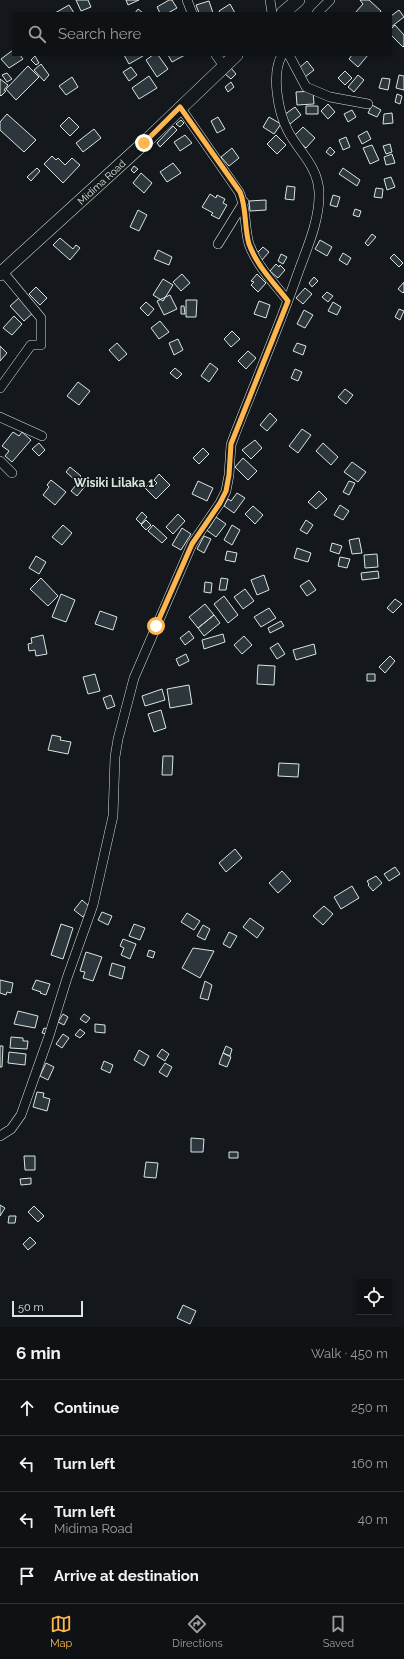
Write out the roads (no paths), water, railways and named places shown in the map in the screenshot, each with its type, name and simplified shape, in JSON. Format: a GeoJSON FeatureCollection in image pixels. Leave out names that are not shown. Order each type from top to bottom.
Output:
{"type":"FeatureCollection","features":[{"type":"Feature","properties":{"kind":"main road"},"geometry":{"type":"LineString","coordinates":[[284,12],[298,0]]}},
{"type":"Feature","properties":{"kind":"main road","name":"Midima Road"},"geometry":{"type":"LineString","coordinates":[[1,273],[144,143],[235,56]]}},
{"type":"Feature","properties":{"kind":"street"},"geometry":{"type":"LineString","coordinates":[[187,0],[192,12]]}},
{"type":"Feature","properties":{"kind":"street"},"geometry":{"type":"LineString","coordinates":[[270,0],[272,12]]}},
{"type":"Feature","properties":{"kind":"street"},"geometry":{"type":"LineString","coordinates":[[318,12],[330,0]]}},
{"type":"Feature","properties":{"kind":"street"},"geometry":{"type":"LineString","coordinates":[[217,56],[224,66]]}},
{"type":"Feature","properties":{"kind":"street"},"geometry":{"type":"LineString","coordinates":[[0,1136],[12,1129],[21,1115],[93,905],[114,816],[115,757],[118,739],[134,678],[192,544],[220,503],[226,491],[229,475],[231,444],[288,301],[310,241],[317,217],[319,192],[317,176],[310,162],[288,131],[281,114],[276,76],[278,64],[282,56]]}},
{"type":"Feature","properties":{"kind":"street"},"geometry":{"type":"LineString","coordinates":[[290,56],[306,87],[330,97],[368,104]]}},
{"type":"Feature","properties":{"kind":"street"},"geometry":{"type":"LineString","coordinates":[[180,107],[240,192],[244,202],[249,244],[264,272],[288,301]]}},
{"type":"Feature","properties":{"kind":"street"},"geometry":{"type":"LineString","coordinates":[[218,244],[244,202]]}},
{"type":"Feature","properties":{"kind":"street"},"geometry":{"type":"LineString","coordinates":[[0,388],[31,345],[41,344],[41,318],[1,273]]}},
{"type":"Feature","properties":{"kind":"street"},"geometry":{"type":"LineString","coordinates":[[0,417],[42,436]]}},
{"type":"Feature","properties":{"kind":"street"},"geometry":{"type":"LineString","coordinates":[[0,460],[12,473]]}},
{"type":"Feature","properties":{"kind":"district","name":"Wisiki Lilaka 1"},"geometry":{"type":"Point","coordinates":[114,483]}}]}
